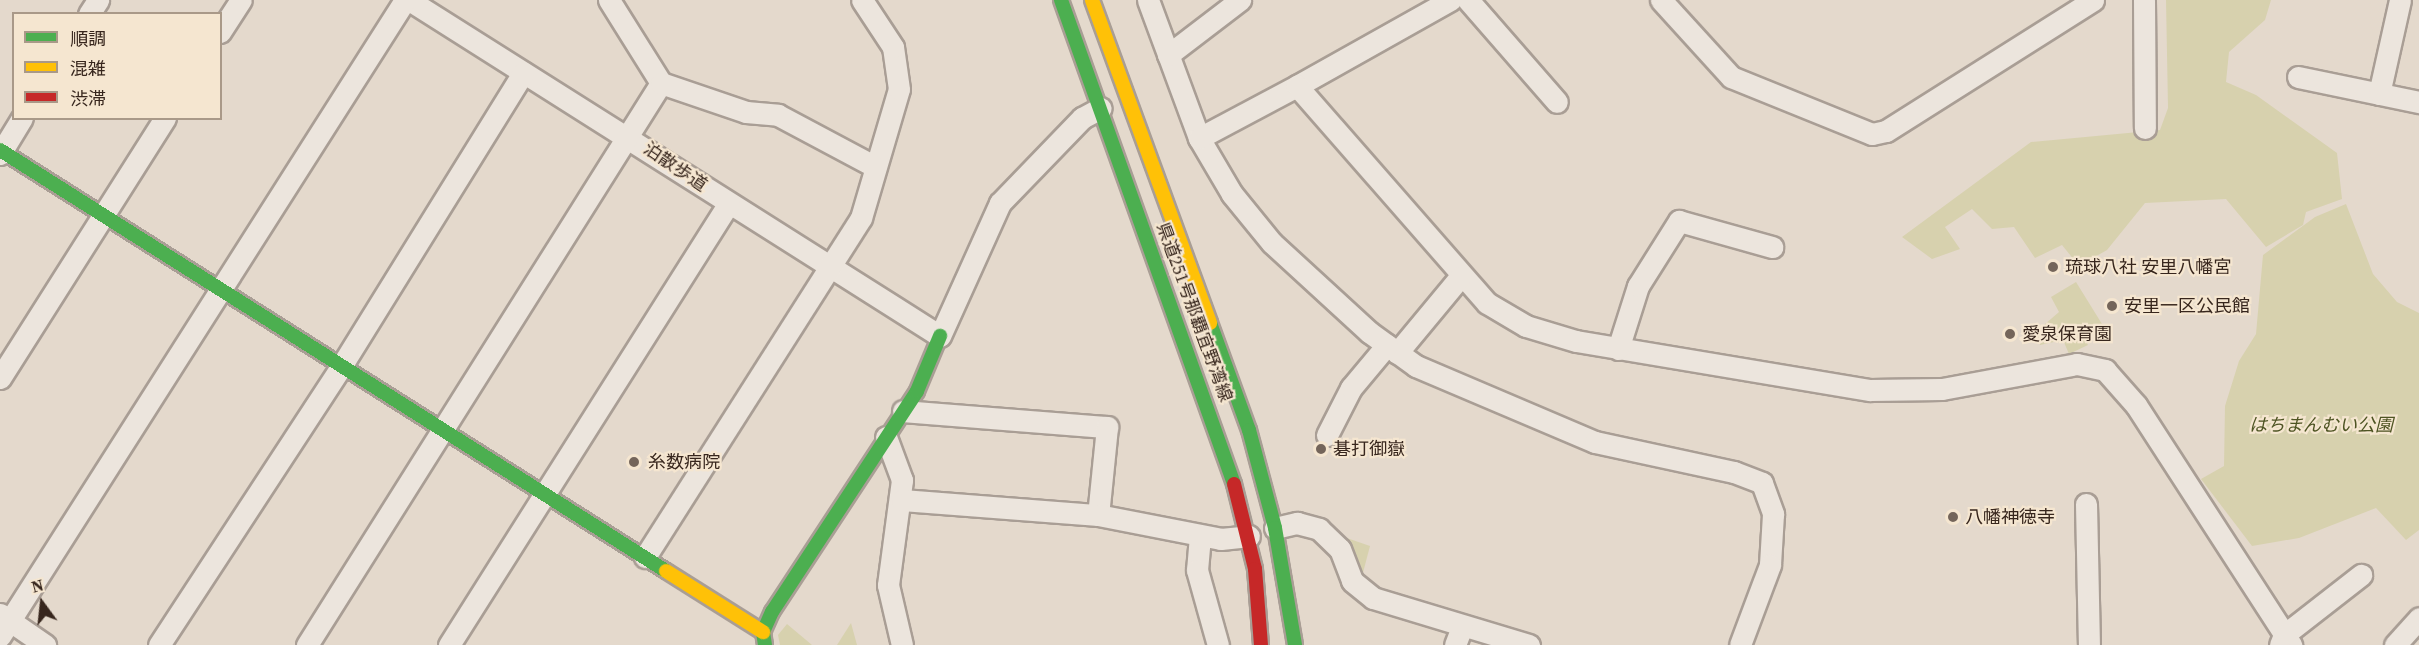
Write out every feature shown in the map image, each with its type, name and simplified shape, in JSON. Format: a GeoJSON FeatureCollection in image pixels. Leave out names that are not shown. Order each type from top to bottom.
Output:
{"type":"FeatureCollection","features":[{"type":"Feature","properties":{"kind":"main road","name":"県道251号那覇宜野湾線"},"geometry":{"type":"LineString","coordinates":[[1061,0],[1221,441],[1249,536],[1262,645]]}},
{"type":"Feature","properties":{"kind":"main road","name":"県道251号那覇宜野湾線"},"geometry":{"type":"LineString","coordinates":[[1092,0],[1249,430],[1275,528],[1295,645]]}},
{"type":"Feature","properties":{"kind":"main road"},"geometry":{"type":"LineString","coordinates":[[1,152],[342,365],[442,432],[645,557],[764,639],[903,411],[940,336]]}},
{"type":"Feature","properties":{"kind":"street"},"geometry":{"type":"LineString","coordinates":[[222,29],[241,0]]}},
{"type":"Feature","properties":{"kind":"street"},"geometry":{"type":"LineString","coordinates":[[45,645],[3,623],[222,290],[407,0]]}},
{"type":"Feature","properties":{"kind":"street","name":"泊散歩道"},"geometry":{"type":"LineString","coordinates":[[407,0],[523,73],[628,135],[729,203],[940,336]]}},
{"type":"Feature","properties":{"kind":"street"},"geometry":{"type":"LineString","coordinates":[[609,0],[661,83],[746,112],[778,115],[874,166]]}},
{"type":"Feature","properties":{"kind":"street"},"geometry":{"type":"LineString","coordinates":[[645,557],[861,218],[874,166],[894,119],[898,81],[892,47],[862,0]]}},
{"type":"Feature","properties":{"kind":"street"},"geometry":{"type":"LineString","coordinates":[[1148,0],[1199,138],[1232,194],[1272,243],[1392,349],[1416,366],[1594,442],[1734,471],[1762,483],[1773,514],[1770,564],[1740,645]]}},
{"type":"Feature","properties":{"kind":"street"},"geometry":{"type":"LineString","coordinates":[[1168,55],[1240,0]]}},
{"type":"Feature","properties":{"kind":"street"},"geometry":{"type":"LineString","coordinates":[[1199,138],[1450,0]]}},
{"type":"Feature","properties":{"kind":"street"},"geometry":{"type":"LineString","coordinates":[[1468,0],[1557,102]]}},
{"type":"Feature","properties":{"kind":"street"},"geometry":{"type":"LineString","coordinates":[[1661,0],[1731,77],[1872,134],[1886,131],[2093,0]]}},
{"type":"Feature","properties":{"kind":"street"},"geometry":{"type":"LineString","coordinates":[[2144,0],[2145,128]]}},
{"type":"Feature","properties":{"kind":"street"},"geometry":{"type":"LineString","coordinates":[[2379,94],[2400,0]]}},
{"type":"Feature","properties":{"kind":"street"},"geometry":{"type":"LineString","coordinates":[[159,645],[342,365],[523,73]]}},
{"type":"Feature","properties":{"kind":"street"},"geometry":{"type":"LineString","coordinates":[[2298,77],[2419,102]]}},
{"type":"Feature","properties":{"kind":"street"},"geometry":{"type":"LineString","coordinates":[[307,645],[661,83]]}},
{"type":"Feature","properties":{"kind":"street"},"geometry":{"type":"LineString","coordinates":[[1297,86],[1460,277],[1486,303],[1526,326],[1618,349],[1870,390],[1942,388],[2077,364],[2099,368],[2118,378],[2285,642],[2361,574]]}},
{"type":"Feature","properties":{"kind":"street"},"geometry":{"type":"LineString","coordinates":[[940,336],[1000,203],[1082,118],[1101,108]]}},
{"type":"Feature","properties":{"kind":"street"},"geometry":{"type":"LineString","coordinates":[[1,152],[21,120]]}},
{"type":"Feature","properties":{"kind":"street"},"geometry":{"type":"LineString","coordinates":[[0,378],[164,120]]}},
{"type":"Feature","properties":{"kind":"street"},"geometry":{"type":"LineString","coordinates":[[449,645],[729,203]]}},
{"type":"Feature","properties":{"kind":"street"},"geometry":{"type":"LineString","coordinates":[[1618,349],[1638,286],[1679,221],[1772,247]]}},
{"type":"Feature","properties":{"kind":"street"},"geometry":{"type":"LineString","coordinates":[[1327,435],[1351,388],[1392,349],[1460,277]]}},
{"type":"Feature","properties":{"kind":"street"},"geometry":{"type":"LineString","coordinates":[[903,411],[1107,428],[1098,515]]}},
{"type":"Feature","properties":{"kind":"street"},"geometry":{"type":"LineString","coordinates":[[886,437],[902,480],[902,500],[888,585],[902,645]]}},
{"type":"Feature","properties":{"kind":"street"},"geometry":{"type":"LineString","coordinates":[[902,500],[1098,515],[1200,536],[1249,536]]}},
{"type":"Feature","properties":{"kind":"street"},"geometry":{"type":"LineString","coordinates":[[2086,504],[2089,645]]}},
{"type":"Feature","properties":{"kind":"street"},"geometry":{"type":"LineString","coordinates":[[1275,528],[1298,523],[1319,529],[1340,549],[1359,590],[1459,636],[1529,645]]}},
{"type":"Feature","properties":{"kind":"street"},"geometry":{"type":"LineString","coordinates":[[1200,536],[1197,570],[1218,645]]}},
{"type":"Feature","properties":{"kind":"street"},"geometry":{"type":"LineString","coordinates":[[2395,645],[2419,618]]}},
{"type":"Feature","properties":{"kind":"green space"},"geometry":{"type":"Polygon","coordinates":[[[2166,0],[2271,0],[2265,20],[2229,52],[2226,82],[2256,95],[2337,153],[2342,199],[2306,212],[2303,225],[2266,247],[2226,199],[2145,203],[2107,250],[2079,266],[2062,245],[2035,258],[2014,227],[1992,229],[1972,209],[1945,227],[1960,249],[1932,259],[1902,237],[2031,142],[2160,130],[2168,108],[2166,0]]]}},
{"type":"Feature","properties":{"kind":"green space","name":"はちまんむい公園"},"geometry":{"type":"Polygon","coordinates":[[[2346,204],[2373,274],[2397,302],[2419,313],[2419,530],[2406,540],[2376,508],[2299,538],[2252,546],[2201,479],[2224,466],[2225,406],[2239,361],[2256,334],[2263,255],[2315,217],[2346,204]]]}},
{"type":"Feature","properties":{"kind":"green space"},"geometry":{"type":"Polygon","coordinates":[[[2076,282],[2102,324],[2084,337],[2088,345],[2069,354],[2063,340],[2040,345],[2037,331],[2059,312],[2051,297],[2076,282]]]}},
{"type":"Feature","properties":{"kind":"green space"},"geometry":{"type":"Polygon","coordinates":[[[1341,536],[1370,546],[1360,584],[1341,536]]]}},
{"type":"Feature","properties":{"kind":"green space"},"geometry":{"type":"Polygon","coordinates":[[[851,623],[857,645],[837,645],[851,623]]]}},
{"type":"Feature","properties":{"kind":"green space"},"geometry":{"type":"Polygon","coordinates":[[[787,624],[812,645],[780,645],[778,635],[787,624]]]}},
{"type":"Feature","properties":{"kind":"traffic: fast"},"geometry":{"type":"LineString","coordinates":[[1061,0],[1234,484]]}},
{"type":"Feature","properties":{"kind":"traffic: fast"},"geometry":{"type":"LineString","coordinates":[[0,150],[666,571]]}},
{"type":"Feature","properties":{"kind":"traffic: fast"},"geometry":{"type":"LineString","coordinates":[[1210,323],[1249,430],[1275,528],[1295,645]]}},
{"type":"Feature","properties":{"kind":"traffic: fast"},"geometry":{"type":"LineString","coordinates":[[765,645],[763,632],[772,612],[917,391],[940,336]]}},
{"type":"Feature","properties":{"kind":"traffic: slow"},"geometry":{"type":"LineString","coordinates":[[1092,0],[1210,323]]}},
{"type":"Feature","properties":{"kind":"traffic: slow"},"geometry":{"type":"LineString","coordinates":[[666,571],[763,632]]}},
{"type":"Feature","properties":{"kind":"traffic: jam"},"geometry":{"type":"LineString","coordinates":[[1234,484],[1255,569],[1261,645]]}},
{"type":"Feature","properties":{"kind":"place","name":"琉球八社 安里八幡宮"},"geometry":{"type":"Point","coordinates":[2053,267]}},
{"type":"Feature","properties":{"kind":"place","name":"安里一区公民館"},"geometry":{"type":"Point","coordinates":[2112,306]}},
{"type":"Feature","properties":{"kind":"place","name":"愛泉保育園"},"geometry":{"type":"Point","coordinates":[2010,334]}},
{"type":"Feature","properties":{"kind":"place","name":"碁打御嶽"},"geometry":{"type":"Point","coordinates":[1321,449]}},
{"type":"Feature","properties":{"kind":"place","name":"糸数病院"},"geometry":{"type":"Point","coordinates":[634,462]}},
{"type":"Feature","properties":{"kind":"place","name":"八幡神徳寺"},"geometry":{"type":"Point","coordinates":[1953,517]}}]}
